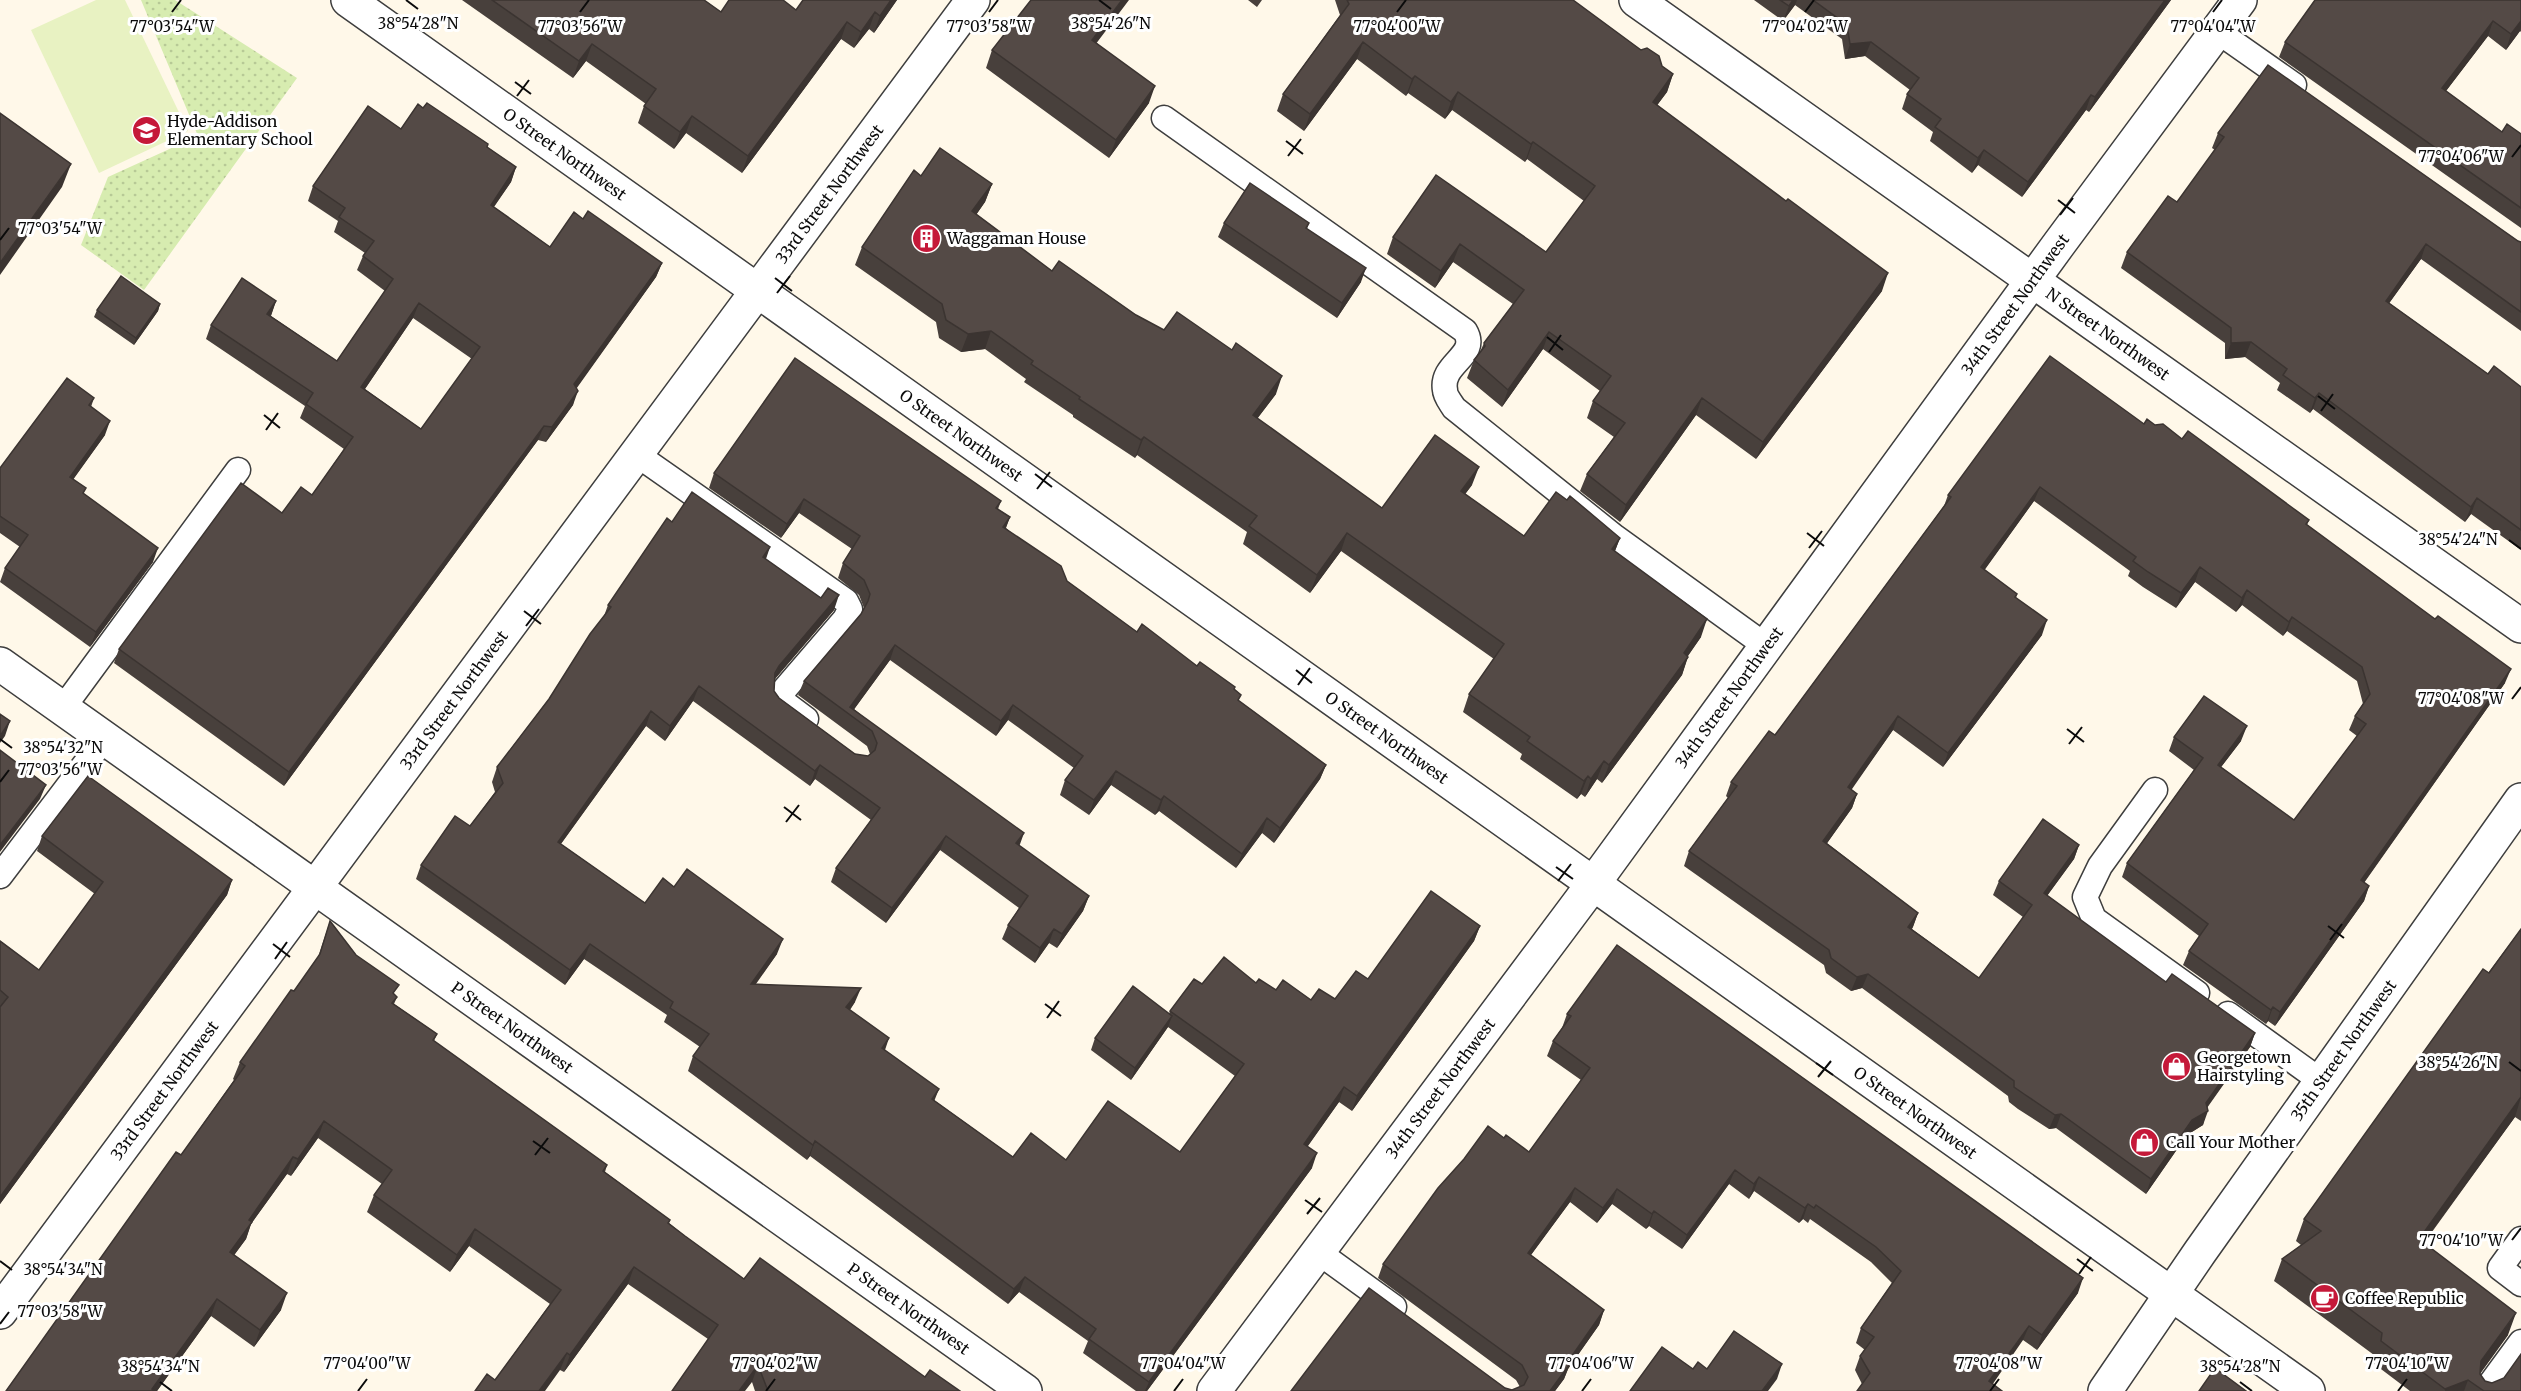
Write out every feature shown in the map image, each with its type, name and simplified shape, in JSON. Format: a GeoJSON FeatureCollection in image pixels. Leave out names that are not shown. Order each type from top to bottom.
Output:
{"type":"FeatureCollection","features":[{"type":"Feature","properties":{"kind":"street","name":"O Street Northwest"},"geometry":{"type":"LineString","coordinates":[[348,0],[383,10],[756,290],[2308,1391]]}},
{"type":"Feature","properties":{"kind":"street","name":"33rd Street Northwest"},"geometry":{"type":"LineString","coordinates":[[0,1312],[973,0]]}},
{"type":"Feature","properties":{"kind":"street","name":"N Street Northwest"},"geometry":{"type":"LineString","coordinates":[[1636,0],[2521,626]]}},
{"type":"Feature","properties":{"kind":"street","name":"34th Street Northwest"},"geometry":{"type":"LineString","coordinates":[[1214,1391],[1593,884],[2032,281],[2240,0]]}},
{"type":"Feature","properties":{"kind":"street","name":"P Street Northwest"},"geometry":{"type":"LineString","coordinates":[[0,664],[1025,1391]]}},
{"type":"Feature","properties":{"kind":"street","name":"35th Street Northwest"},"geometry":{"type":"LineString","coordinates":[[2105,1391],[2321,1081],[2521,800]]}},
{"type":"Feature","properties":{"kind":"lane"},"geometry":{"type":"LineString","coordinates":[[2217,31],[2312,97]]}},
{"type":"Feature","properties":{"kind":"lane"},"geometry":{"type":"LineString","coordinates":[[1164,118],[1465,331],[1469,339],[1469,346],[1446,375],[1444,391],[1454,408],[1615,537],[1766,646]]}},
{"type":"Feature","properties":{"kind":"lane"},"geometry":{"type":"LineString","coordinates":[[636,454],[846,601],[850,609],[845,619],[784,690],[782,701],[820,729]]}},
{"type":"Feature","properties":{"kind":"lane"},"geometry":{"type":"LineString","coordinates":[[63,708],[237,470]]}},
{"type":"Feature","properties":{"kind":"lane"},"geometry":{"type":"LineString","coordinates":[[0,876],[104,739]]}},
{"type":"Feature","properties":{"kind":"lane"},"geometry":{"type":"LineString","coordinates":[[2155,789],[2100,866],[2085,897],[2094,919],[2321,1081]]}},
{"type":"Feature","properties":{"kind":"lane"},"geometry":{"type":"LineString","coordinates":[[2521,1239],[2500,1268],[2521,1284]]}},
{"type":"Feature","properties":{"kind":"lane"},"geometry":{"type":"LineString","coordinates":[[1318,1252],[1415,1323]]}},
{"type":"Feature","properties":{"kind":"lane"},"geometry":{"type":"LineString","coordinates":[[2485,1391],[2521,1342]]}},
{"type":"Feature","properties":{"kind":"green space"},"geometry":{"type":"Polygon","coordinates":[[[96,0],[125,0],[188,131],[99,173],[31,30],[96,0]]]}},
{"type":"Feature","properties":{"kind":"green space"},"geometry":{"type":"Polygon","coordinates":[[[141,0],[175,0],[297,78],[144,290],[81,245],[108,177],[198,136],[141,0]]]}},
{"type":"Feature","properties":{"kind":"building"},"geometry":{"type":"Polygon","coordinates":[[[492,0],[704,0],[721,12],[729,0],[783,0],[796,10],[803,0],[891,0],[880,16],[875,12],[861,32],[847,22],[748,156],[692,116],[680,132],[644,106],[656,89],[592,44],[579,61],[492,0]]]}},
{"type":"Feature","properties":{"kind":"building"},"geometry":{"type":"Polygon","coordinates":[[[1031,0],[1122,0],[1092,40],[1155,86],[1116,140],[992,50],[1031,0]]]}},
{"type":"Feature","properties":{"kind":"building"},"geometry":{"type":"Polygon","coordinates":[[[1347,0],[1573,0],[1641,50],[1647,48],[1659,56],[1662,66],[1673,74],[1653,102],[1888,273],[1763,442],[1702,398],[1626,505],[1587,474],[1625,423],[1593,401],[1611,376],[1549,332],[1508,390],[1474,360],[1524,290],[1460,244],[1441,271],[1393,237],[1436,175],[1546,252],[1595,186],[1458,92],[1451,102],[1415,76],[1412,79],[1363,42],[1310,114],[1283,94],[1349,4],[1347,0]]]}},
{"type":"Feature","properties":{"kind":"building"},"geometry":{"type":"Polygon","coordinates":[[[1780,0],[1793,0],[1789,6],[1780,0]]]}},
{"type":"Feature","properties":{"kind":"building"},"geometry":{"type":"Polygon","coordinates":[[[1813,0],[2165,0],[2095,97],[2091,95],[2028,182],[1984,150],[1978,158],[1935,127],[1941,119],[1907,94],[1919,78],[1871,42],[1850,44],[1847,25],[1813,0]]]}},
{"type":"Feature","properties":{"kind":"building"},"geometry":{"type":"Polygon","coordinates":[[[2315,0],[2521,0],[2521,21],[2511,34],[2493,21],[2442,88],[2502,132],[2507,124],[2521,134],[2521,208],[2285,42],[2315,0]]]}},
{"type":"Feature","properties":{"kind":"building"},"geometry":{"type":"Polygon","coordinates":[[[2268,65],[2521,242],[2521,312],[2426,244],[2386,301],[2488,374],[2494,366],[2521,387],[2521,530],[2477,498],[2471,507],[2319,393],[2315,398],[2283,375],[2287,369],[2251,342],[2231,343],[2231,328],[2127,252],[2168,196],[2177,202],[2224,137],[2218,133],[2268,65]]]}},
{"type":"Feature","properties":{"kind":"building"},"geometry":{"type":"Polygon","coordinates":[[[427,103],[488,144],[487,147],[516,167],[491,205],[550,247],[574,212],[583,219],[588,211],[662,263],[574,384],[578,391],[552,427],[544,426],[289,772],[119,649],[241,483],[282,513],[301,487],[312,495],[353,437],[306,404],[313,393],[211,325],[242,278],[276,301],[267,314],[337,361],[393,279],[363,256],[374,241],[339,217],[345,208],[313,186],[368,106],[401,129],[418,104],[423,108],[427,103]],[[419,303],[361,387],[421,429],[480,347],[419,303]]]}},
{"type":"Feature","properties":{"kind":"building"},"geometry":{"type":"Polygon","coordinates":[[[0,113],[71,164],[0,263],[0,113]]]}},
{"type":"Feature","properties":{"kind":"building"},"geometry":{"type":"Polygon","coordinates":[[[940,148],[992,184],[972,211],[1052,271],[1059,261],[1136,315],[1164,330],[1177,312],[1232,350],[1236,343],[1282,376],[1253,415],[1382,508],[1435,435],[1479,467],[1461,491],[1524,536],[1556,492],[1567,500],[1570,496],[1620,538],[1612,549],[1707,619],[1684,653],[1688,657],[1609,765],[1604,761],[1591,779],[1588,776],[1584,781],[1527,741],[1530,737],[1469,694],[1504,644],[1347,533],[1317,575],[1249,526],[1257,516],[1144,437],[1141,440],[1079,399],[1080,397],[1031,364],[1033,361],[991,331],[968,334],[946,320],[942,304],[862,247],[914,170],[921,176],[940,148]]]}},
{"type":"Feature","properties":{"kind":"building"},"geometry":{"type":"Polygon","coordinates":[[[1250,183],[1309,223],[1306,228],[1366,268],[1342,303],[1224,223],[1250,183]]]}},
{"type":"Feature","properties":{"kind":"building"},"geometry":{"type":"Polygon","coordinates":[[[121,276],[160,304],[136,338],[97,310],[121,276]]]}},
{"type":"Feature","properties":{"kind":"building"},"geometry":{"type":"Polygon","coordinates":[[[2050,356],[2144,424],[2147,419],[2155,425],[2163,424],[2182,439],[2188,431],[2309,520],[2306,524],[2435,619],[2438,616],[2511,669],[2361,880],[2369,886],[2280,1012],[2273,1007],[2271,1010],[2189,951],[2208,924],[2127,863],[2203,758],[2174,737],[2204,696],[2247,726],[2218,765],[2294,820],[2366,724],[2355,716],[2370,694],[2362,667],[2292,617],[2289,622],[2247,590],[2242,598],[2200,567],[2181,593],[2133,561],[2136,557],[2040,487],[1981,567],[2017,594],[2015,597],[2047,620],[1948,753],[1898,716],[1848,787],[1857,794],[1823,841],[1918,913],[1908,927],[1979,978],[2032,905],[1999,881],[2043,819],[2079,845],[2044,893],[2166,982],[2172,974],[2255,1033],[2206,1103],[2208,1111],[2192,1120],[2151,1179],[2061,1114],[2055,1115],[2014,1087],[2014,1081],[1868,974],[1857,977],[1831,958],[1829,950],[1689,851],[1737,786],[1731,782],[1769,731],[1775,735],[1951,497],[1948,495],[2050,356]]]}},
{"type":"Feature","properties":{"kind":"building"},"geometry":{"type":"Polygon","coordinates":[[[795,358],[1001,501],[996,508],[1010,517],[1003,527],[1061,566],[1067,581],[1137,632],[1142,624],[1197,666],[1200,662],[1235,687],[1234,689],[1241,695],[1238,700],[1326,765],[1280,828],[1267,818],[1242,854],[1164,796],[1161,800],[1116,771],[1094,800],[1065,780],[1083,756],[1013,705],[1001,721],[895,645],[850,707],[1024,833],[1016,843],[1089,896],[1062,934],[1054,929],[1040,948],[1008,925],[1028,896],[946,836],[892,908],[836,868],[880,808],[820,765],[815,771],[699,686],[670,726],[651,711],[558,842],[645,903],[663,878],[674,887],[687,869],[783,939],[751,984],[861,988],[846,1007],[889,1038],[882,1048],[939,1089],[932,1099],[1013,1157],[1031,1133],[1066,1160],[1108,1101],[1180,1152],[1244,1064],[1170,1011],[1194,979],[1202,984],[1224,957],[1256,983],[1259,979],[1276,990],[1283,980],[1311,1000],[1319,989],[1335,999],[1356,971],[1368,979],[1431,891],[1480,926],[1357,1096],[1344,1087],[1304,1144],[1317,1153],[1149,1382],[1089,1339],[1096,1329],[1025,1277],[1014,1289],[815,1141],[813,1145],[693,1056],[709,1034],[670,1008],[673,1002],[590,944],[570,970],[421,865],[455,816],[470,826],[503,783],[497,767],[549,699],[590,634],[611,607],[608,605],[667,518],[672,522],[692,492],[770,547],[763,557],[821,598],[828,588],[839,595],[779,666],[775,673],[774,691],[779,698],[855,754],[868,756],[875,750],[877,743],[872,731],[804,681],[861,614],[868,601],[870,594],[864,580],[843,563],[860,536],[804,499],[787,524],[714,473],[795,358]]]}},
{"type":"Feature","properties":{"kind":"building"},"geometry":{"type":"Polygon","coordinates":[[[67,378],[94,398],[89,405],[110,421],[70,477],[86,488],[83,493],[158,548],[96,632],[5,568],[28,535],[0,516],[0,468],[67,378]]]}},
{"type":"Feature","properties":{"kind":"building"},"geometry":{"type":"Polygon","coordinates":[[[0,714],[10,721],[0,736],[0,714]]]}},
{"type":"Feature","properties":{"kind":"building"},"geometry":{"type":"Polygon","coordinates":[[[0,750],[46,785],[0,845],[0,750]]]}},
{"type":"Feature","properties":{"kind":"building"},"geometry":{"type":"Polygon","coordinates":[[[88,776],[232,880],[0,1197],[0,1007],[8,997],[0,990],[0,941],[39,970],[103,882],[42,836],[88,776]]]}},
{"type":"Feature","properties":{"kind":"building"},"geometry":{"type":"Polygon","coordinates":[[[330,921],[356,955],[399,985],[393,993],[397,997],[392,1003],[437,1034],[433,1040],[607,1165],[603,1171],[670,1220],[668,1223],[685,1236],[744,1279],[760,1258],[925,1377],[930,1370],[960,1391],[768,1391],[758,1365],[739,1391],[672,1391],[718,1325],[634,1267],[570,1355],[567,1353],[539,1391],[475,1391],[487,1374],[495,1380],[561,1290],[475,1229],[457,1255],[374,1195],[392,1170],[324,1121],[298,1159],[293,1157],[249,1220],[252,1222],[230,1252],[287,1293],[260,1330],[217,1299],[152,1389],[155,1391],[6,1391],[176,1152],[181,1155],[245,1066],[240,1062],[291,990],[294,991],[320,954],[330,921]]]}},
{"type":"Feature","properties":{"kind":"building"},"geometry":{"type":"Polygon","coordinates":[[[2521,929],[2521,1097],[2419,1239],[2516,1313],[2481,1361],[2480,1374],[2485,1381],[2492,1383],[2504,1378],[2521,1354],[2521,1391],[2484,1391],[2468,1380],[2445,1389],[2381,1341],[2382,1333],[2282,1259],[2321,1231],[2304,1219],[2483,969],[2489,973],[2521,929]]]}},
{"type":"Feature","properties":{"kind":"building"},"geometry":{"type":"Polygon","coordinates":[[[1617,945],[2083,1278],[2042,1335],[2029,1326],[1989,1381],[2002,1391],[1857,1391],[1870,1373],[1860,1356],[1874,1337],[1861,1328],[1901,1271],[1876,1247],[1816,1205],[1814,1208],[1808,1204],[1805,1208],[1759,1177],[1754,1184],[1735,1170],[1687,1235],[1654,1211],[1652,1214],[1617,1189],[1603,1208],[1575,1188],[1528,1253],[1604,1310],[1550,1391],[1291,1391],[1369,1288],[1505,1388],[1512,1390],[1524,1385],[1528,1377],[1522,1365],[1383,1264],[1438,1188],[1464,1159],[1488,1126],[1504,1138],[1506,1135],[1529,1152],[1590,1068],[1553,1041],[1571,1016],[1567,1014],[1617,945]]]}},
{"type":"Feature","properties":{"kind":"building"},"geometry":{"type":"Polygon","coordinates":[[[1133,986],[1172,1016],[1135,1068],[1095,1038],[1133,986]]]}},
{"type":"Feature","properties":{"kind":"building"},"geometry":{"type":"Polygon","coordinates":[[[1734,1331],[1782,1364],[1762,1391],[1630,1391],[1662,1347],[1693,1369],[1698,1362],[1707,1369],[1734,1331]]]}},
{"type":"Feature","properties":{"kind":"building"},"geometry":{"type":"Polygon","coordinates":[[[2215,1368],[2246,1391],[2199,1391],[2215,1368]]]}},
{"type":"Feature","properties":{"kind":"place","name":"Hyde-Addison Elementary School"},"geometry":{"type":"Point","coordinates":[146,130]}},
{"type":"Feature","properties":{"kind":"place","name":"Waggaman House"},"geometry":{"type":"Point","coordinates":[926,238]}},
{"type":"Feature","properties":{"kind":"place","name":"Georgetown Hairstyling"},"geometry":{"type":"Point","coordinates":[2176,1066]}},
{"type":"Feature","properties":{"kind":"place","name":"Call Your Mother"},"geometry":{"type":"Point","coordinates":[2145,1142]}},
{"type":"Feature","properties":{"kind":"place","name":"Coffee Republic"},"geometry":{"type":"Point","coordinates":[2324,1298]}}]}
